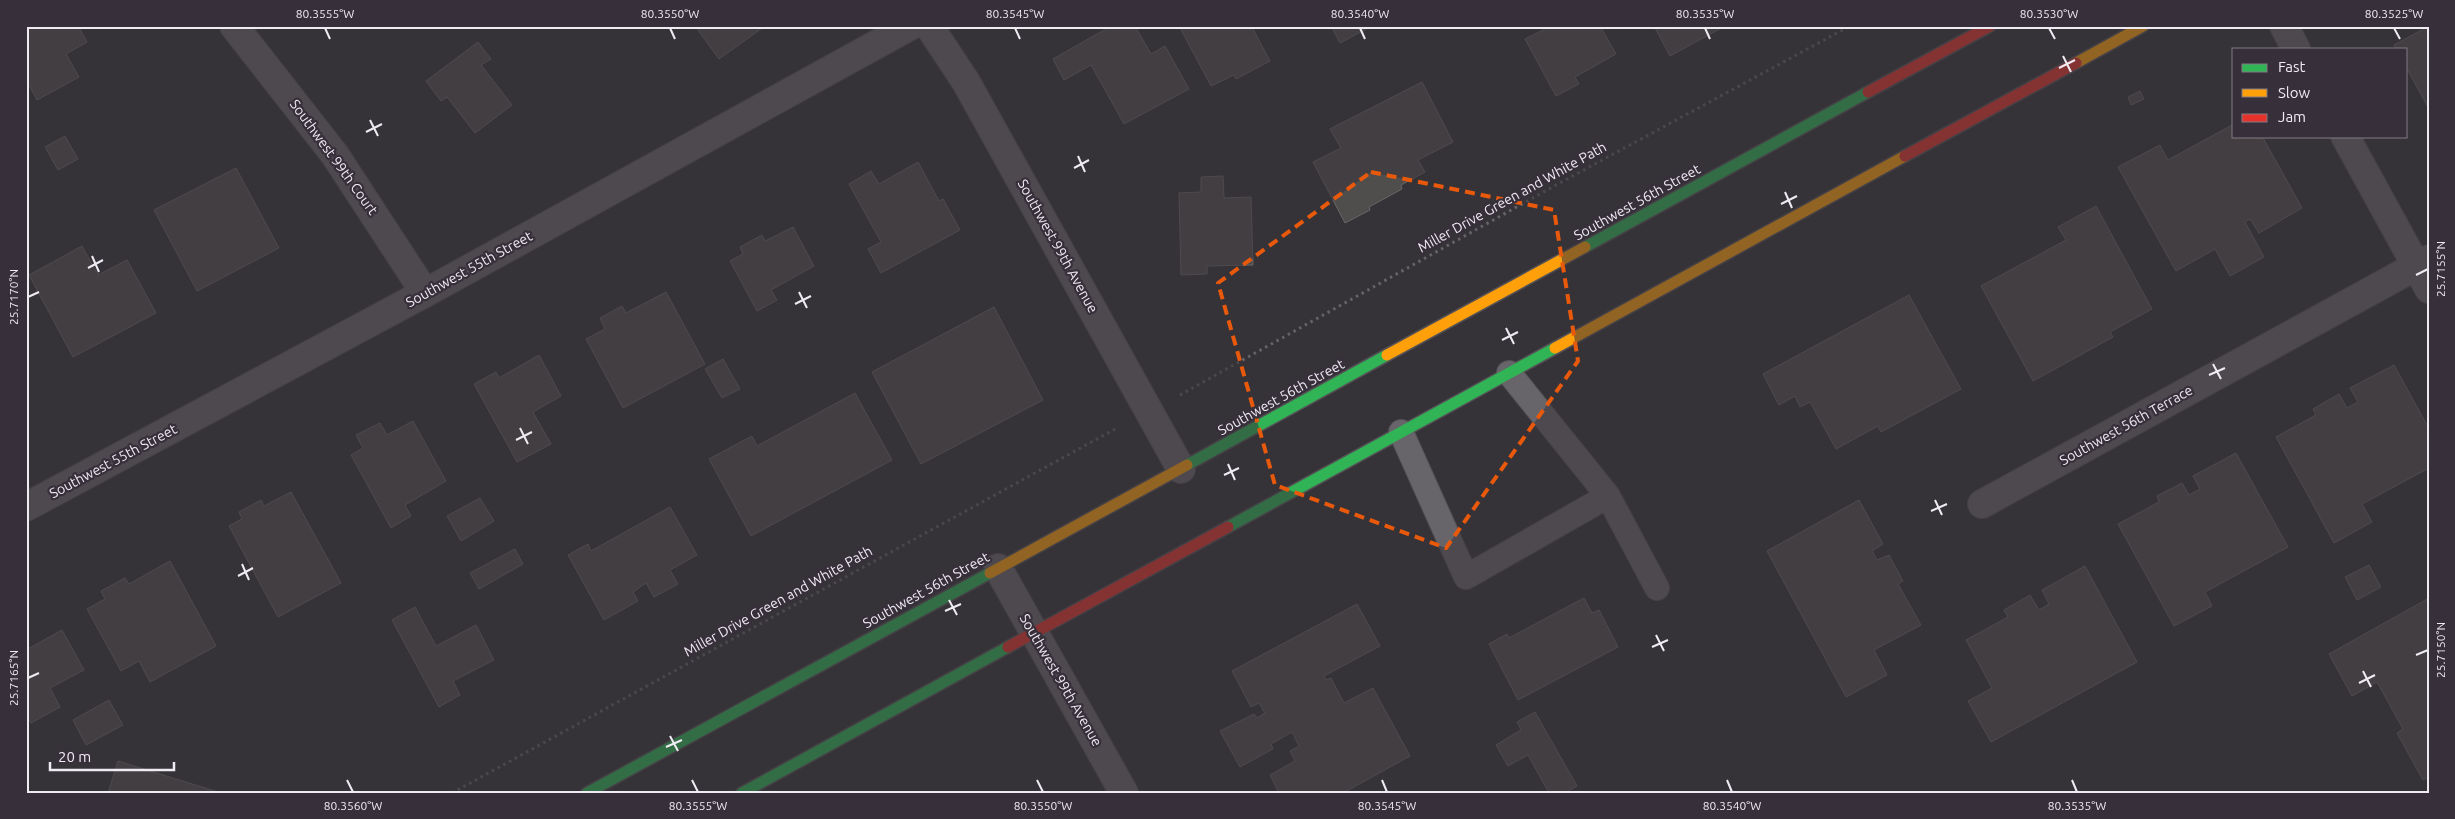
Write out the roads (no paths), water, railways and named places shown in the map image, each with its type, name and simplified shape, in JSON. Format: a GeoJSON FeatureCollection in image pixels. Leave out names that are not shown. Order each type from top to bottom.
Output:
{"type":"FeatureCollection","features":[{"type":"Feature","properties":{"kind":"main road","name":"Southwest 56th Street"},"geometry":{"type":"LineString","coordinates":[[586,793],[1990,26]]}},
{"type":"Feature","properties":{"kind":"main road"},"geometry":{"type":"LineString","coordinates":[[742,793],[2143,26]]}},
{"type":"Feature","properties":{"kind":"street","name":"Southwest 99th Court"},"geometry":{"type":"LineString","coordinates":[[234,26],[335,155],[426,293]]}},
{"type":"Feature","properties":{"kind":"street","name":"Southwest 55th Street"},"geometry":{"type":"LineString","coordinates":[[26,507],[426,293],[910,26]]}},
{"type":"Feature","properties":{"kind":"street","name":"Southwest 99th Avenue"},"geometry":{"type":"LineString","coordinates":[[929,26],[966,82],[1181,469]]}},
{"type":"Feature","properties":{"kind":"street"},"geometry":{"type":"LineString","coordinates":[[2284,26],[2295,48]]}},
{"type":"Feature","properties":{"kind":"street"},"geometry":{"type":"LineString","coordinates":[[2346,138],[2425,271]]}},
{"type":"Feature","properties":{"kind":"street","name":"Southwest 56th Terrace"},"geometry":{"type":"LineString","coordinates":[[1982,504],[2425,271]]}},
{"type":"Feature","properties":{"kind":"street","name":"Southwest 99th Avenue"},"geometry":{"type":"LineString","coordinates":[[998,568],[1124,793]]}},
{"type":"Feature","properties":{"kind":"lane"},"geometry":{"type":"LineString","coordinates":[[1509,373],[1608,496],[1657,588]]}},
{"type":"Feature","properties":{"kind":"lane"},"geometry":{"type":"LineString","coordinates":[[1401,432],[1466,577],[1608,496]]}}]}
